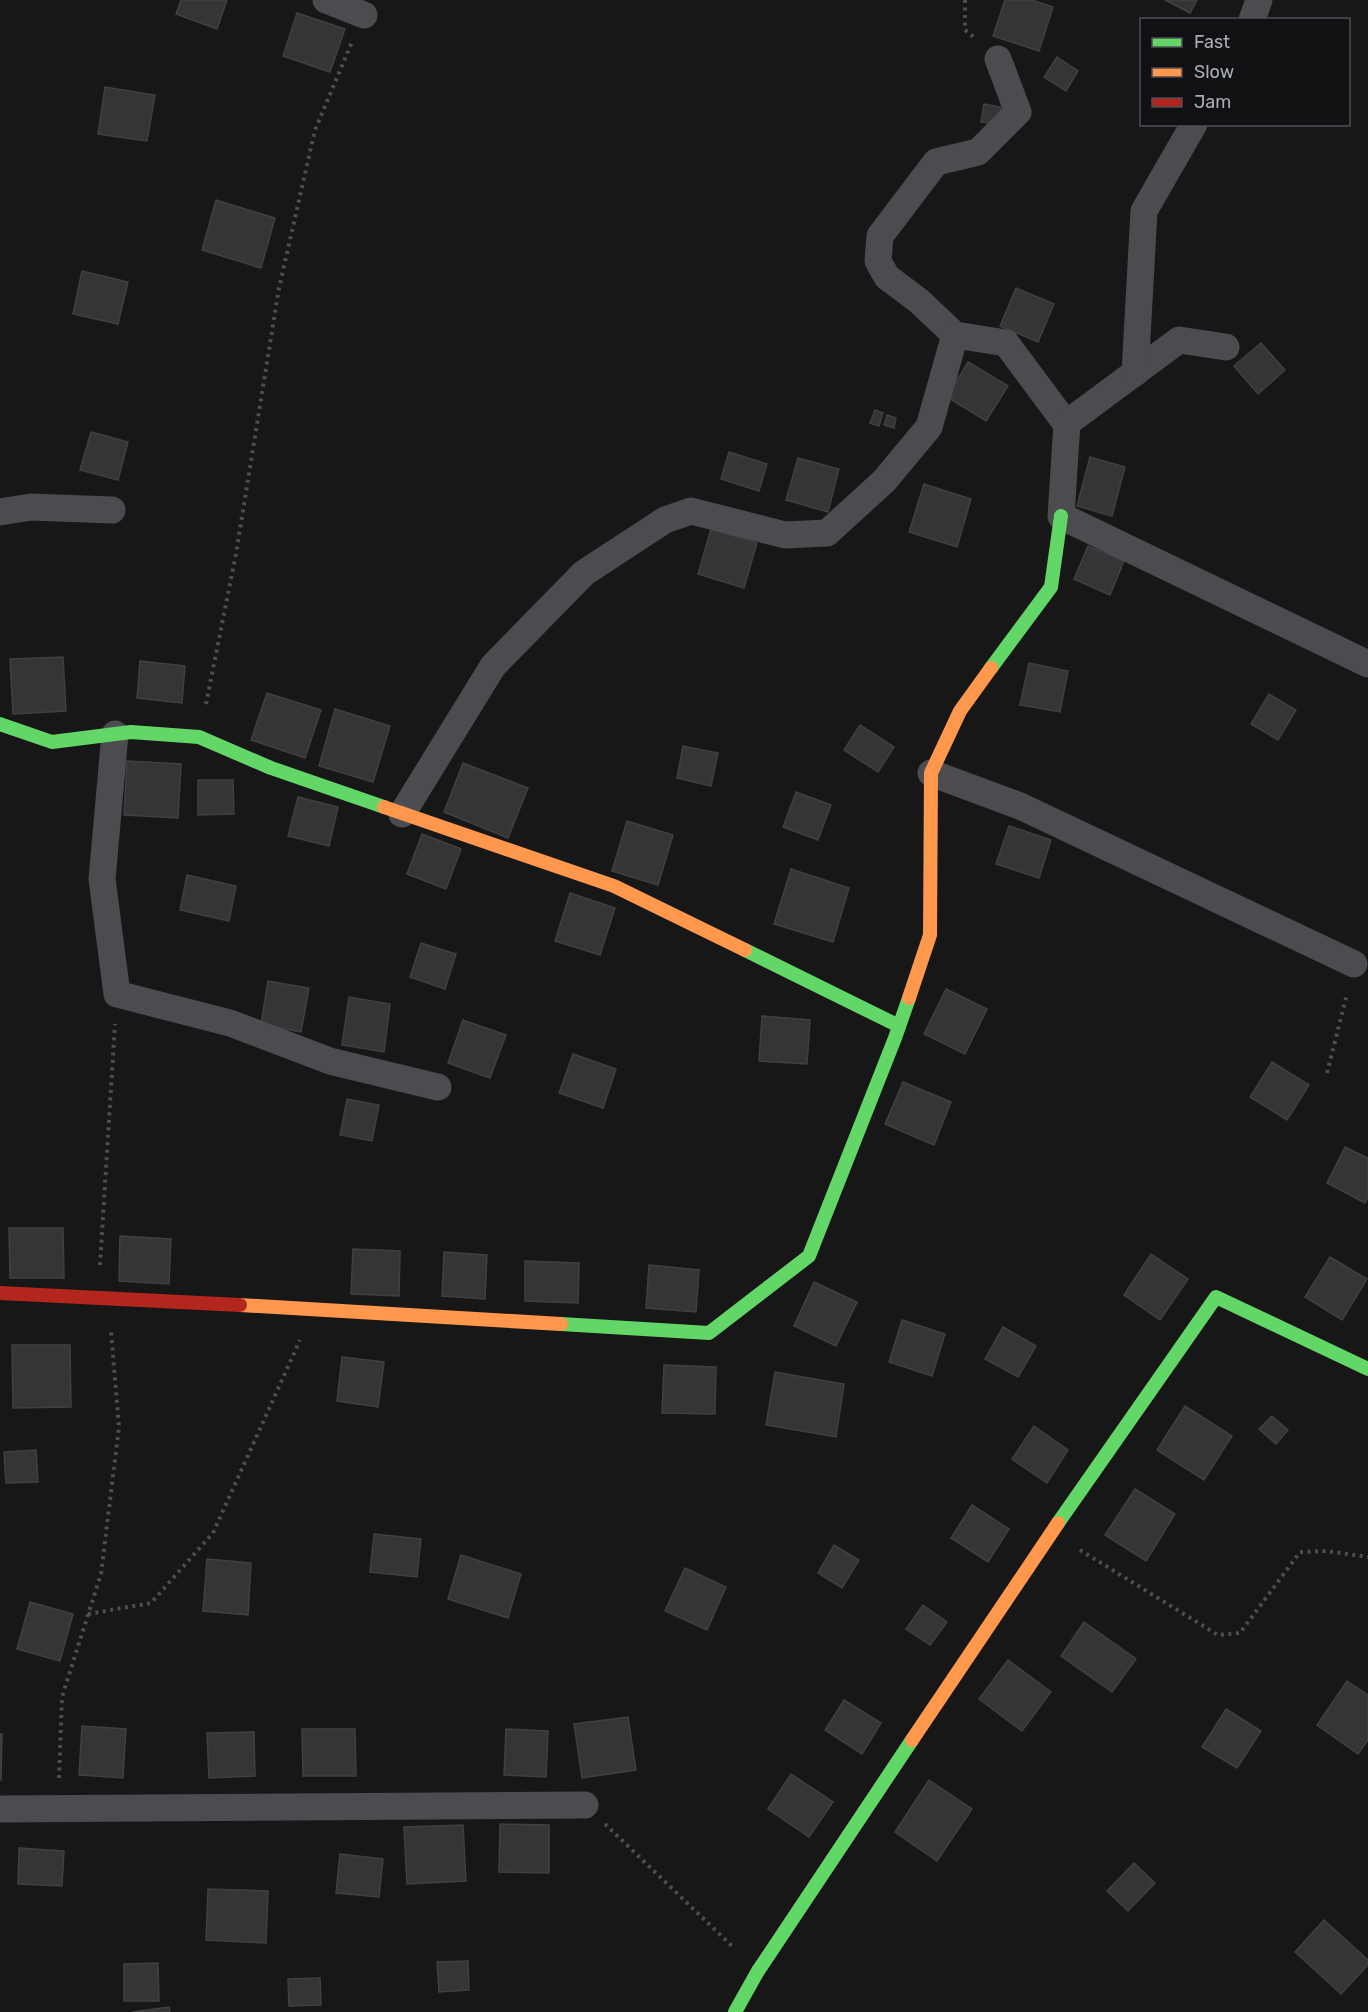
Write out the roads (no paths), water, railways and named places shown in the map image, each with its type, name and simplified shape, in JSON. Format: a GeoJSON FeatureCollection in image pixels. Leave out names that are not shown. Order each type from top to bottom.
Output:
{"type":"FeatureCollection","features":[{"type":"Feature","properties":{"kind":"street"},"geometry":{"type":"LineString","coordinates":[[326,0],[364,15]]}},
{"type":"Feature","properties":{"kind":"street"},"geometry":{"type":"LineString","coordinates":[[1253,18],[1259,0]]}},
{"type":"Feature","properties":{"kind":"street"},"geometry":{"type":"LineString","coordinates":[[0,1293],[709,1333],[809,1256],[899,1026],[930,935],[931,773],[960,711],[1051,587],[1061,516],[1067,425],[1006,343],[955,335],[919,301],[887,277],[878,261],[880,236],[936,162],[978,152],[1018,112],[998,59]]}},
{"type":"Feature","properties":{"kind":"street"},"geometry":{"type":"LineString","coordinates":[[1135,373],[1144,211],[1193,126]]}},
{"type":"Feature","properties":{"kind":"street"},"geometry":{"type":"LineString","coordinates":[[402,814],[494,666],[584,573],[664,520],[691,511],[785,535],[826,533],[884,481],[929,427],[955,335]]}},
{"type":"Feature","properties":{"kind":"street"},"geometry":{"type":"LineString","coordinates":[[1067,425],[1179,340],[1226,347]]}},
{"type":"Feature","properties":{"kind":"street"},"geometry":{"type":"LineString","coordinates":[[0,512],[31,507],[112,510]]}},
{"type":"Feature","properties":{"kind":"street"},"geometry":{"type":"LineString","coordinates":[[1061,516],[1368,664]]}},
{"type":"Feature","properties":{"kind":"street"},"geometry":{"type":"LineString","coordinates":[[0,724],[52,742],[131,732],[199,737],[272,768],[614,886],[899,1026]]}},
{"type":"Feature","properties":{"kind":"street"},"geometry":{"type":"LineString","coordinates":[[115,734],[102,879],[117,994],[230,1023],[330,1061],[438,1087]]}},
{"type":"Feature","properties":{"kind":"street"},"geometry":{"type":"LineString","coordinates":[[931,773],[1020,806],[1354,964]]}},
{"type":"Feature","properties":{"kind":"street"},"geometry":{"type":"LineString","coordinates":[[735,2012],[758,1971],[1051,1532],[1216,1297],[1368,1369]]}},
{"type":"Feature","properties":{"kind":"street"},"geometry":{"type":"LineString","coordinates":[[0,1809],[585,1805]]}}]}
